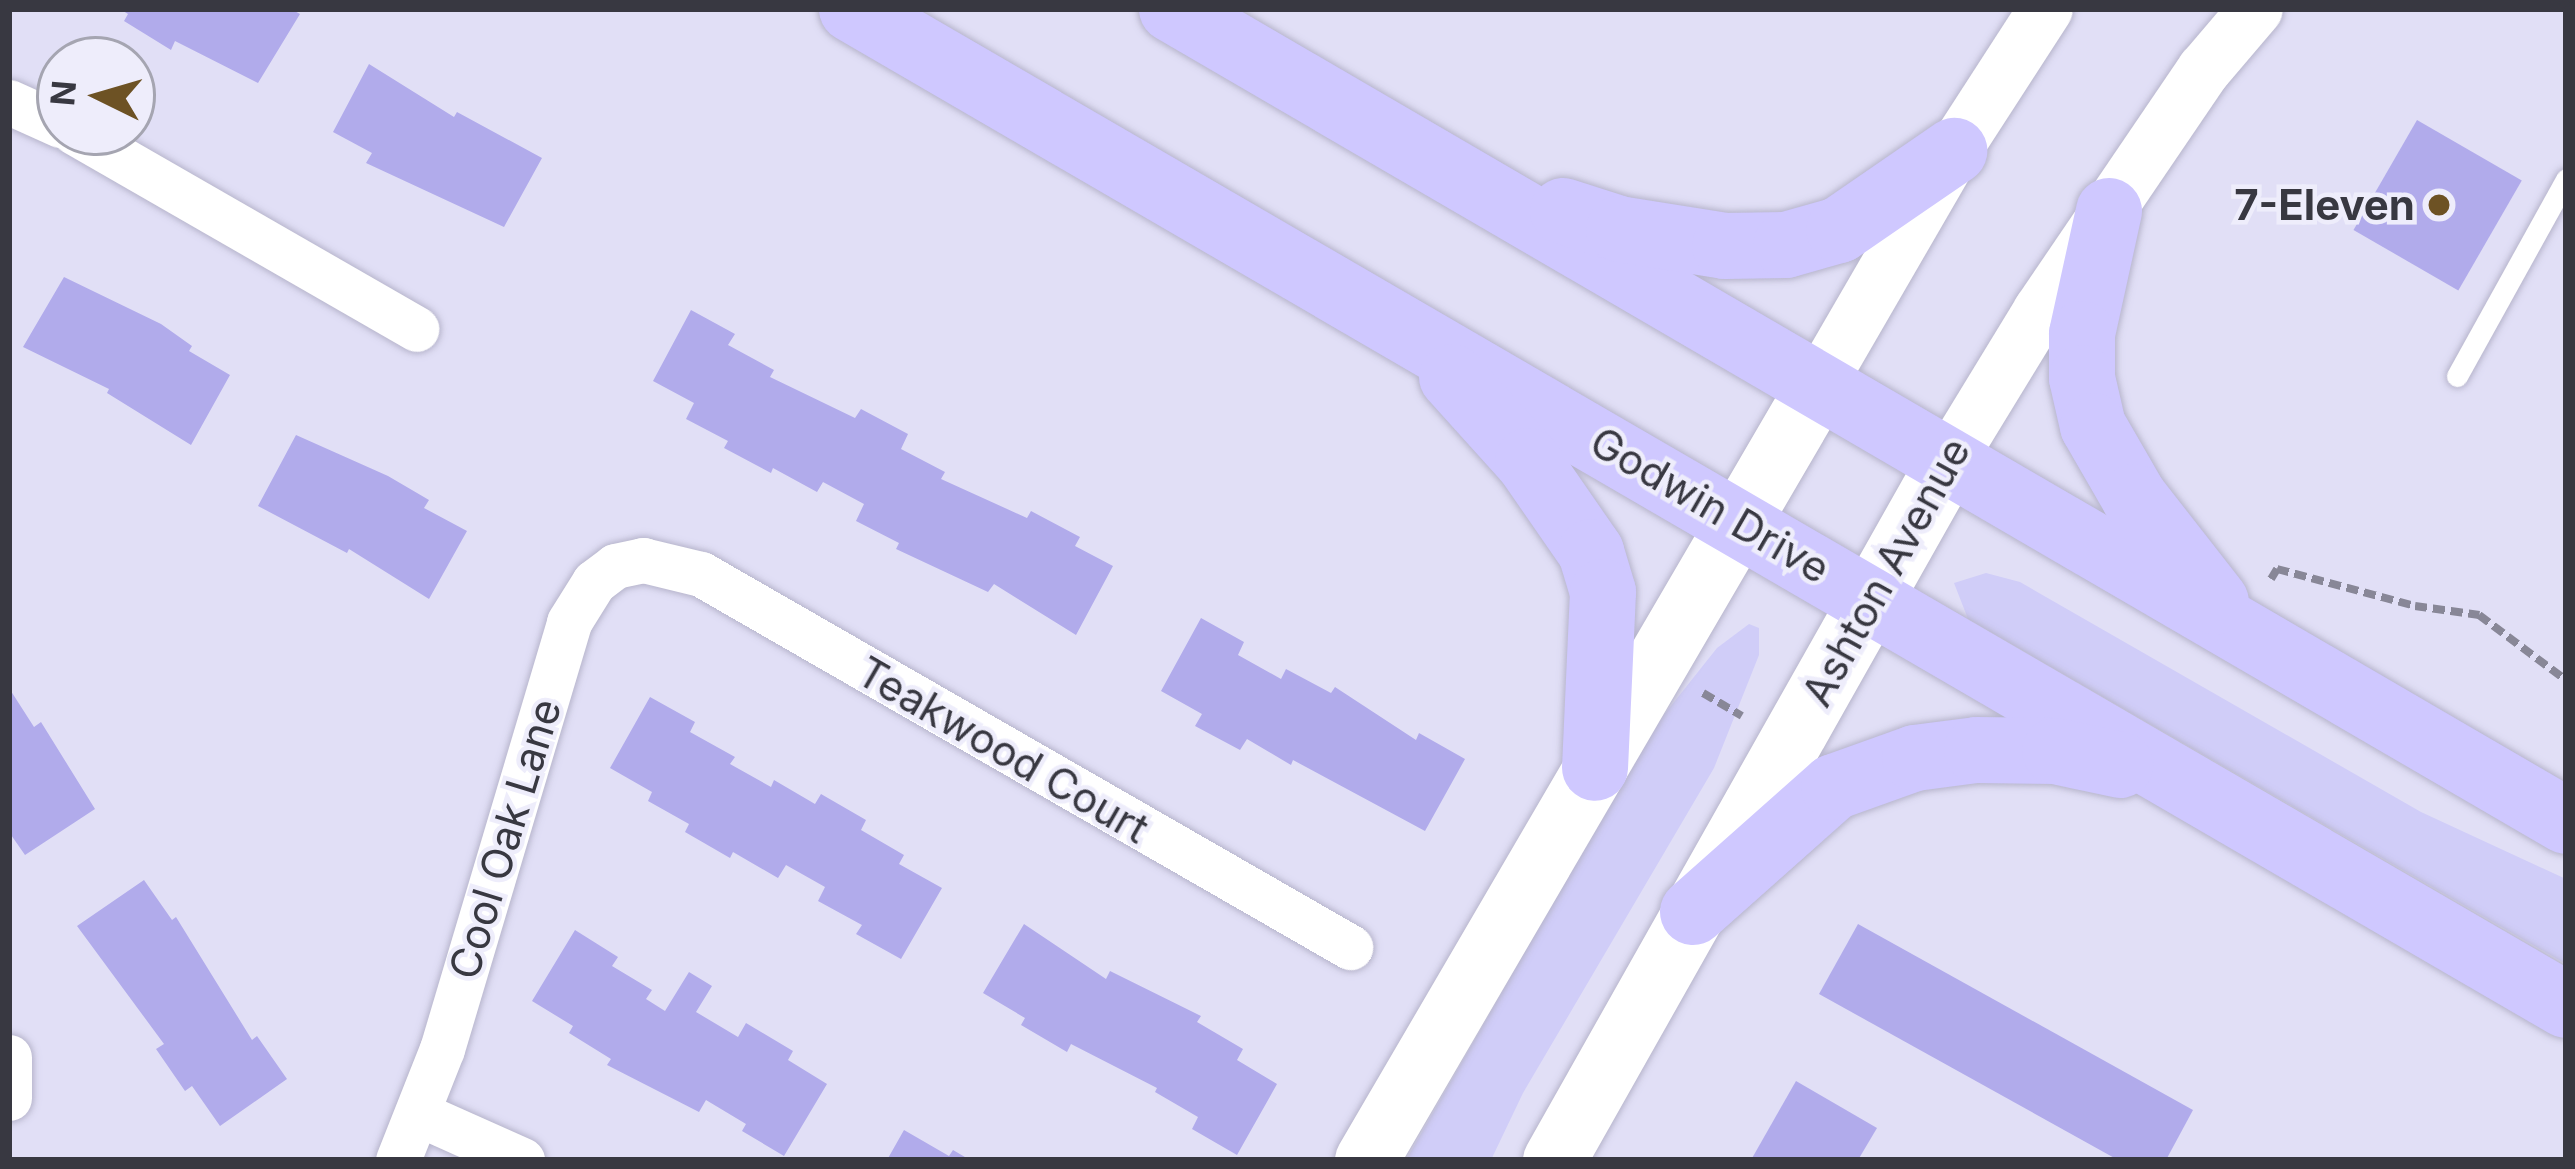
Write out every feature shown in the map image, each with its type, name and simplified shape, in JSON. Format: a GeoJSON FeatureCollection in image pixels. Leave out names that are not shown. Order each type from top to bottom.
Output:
{"type":"FeatureCollection","features":[{"type":"Feature","properties":{"kind":"main road","name":"Godwin Drive"},"geometry":{"type":"LineString","coordinates":[[852,9],[2566,1005]]}},
{"type":"Feature","properties":{"kind":"main road"},"geometry":{"type":"LineString","coordinates":[[1172,9],[2566,821]]}},
{"type":"Feature","properties":{"kind":"main road"},"geometry":{"type":"LineString","coordinates":[[1469,182],[1618,229],[1753,248],[1839,230],[1954,151]]}},
{"type":"Feature","properties":{"kind":"main road"},"geometry":{"type":"LineString","coordinates":[[2109,212],[2082,334],[2082,378],[2093,426],[2134,497],[2237,629]]}},
{"type":"Feature","properties":{"kind":"main road"},"geometry":{"type":"LineString","coordinates":[[1382,314],[1453,377],[1528,460],[1591,552],[1603,592],[1595,768]]}},
{"type":"Feature","properties":{"kind":"main road"},"geometry":{"type":"LineString","coordinates":[[1366,1160],[1818,386]]}},
{"type":"Feature","properties":{"kind":"main road","name":"Ashton Avenue"},"geometry":{"type":"LineString","coordinates":[[1554,1160],[1948,462]]}},
{"type":"Feature","properties":{"kind":"main road"},"geometry":{"type":"LineString","coordinates":[[1694,912],[1834,788],[1915,758],[1977,750],[2055,751],[2101,758],[2189,787]]}},
{"type":"Feature","properties":{"kind":"street"},"geometry":{"type":"LineString","coordinates":[[1818,386],[1954,151],[2046,9]]}},
{"type":"Feature","properties":{"kind":"street","name":"Ashton Avenue"},"geometry":{"type":"LineString","coordinates":[[1948,462],[2028,328],[2204,70],[2256,9]]}},
{"type":"Feature","properties":{"kind":"street"},"geometry":{"type":"LineString","coordinates":[[116,156],[416,329]]}},
{"type":"Feature","properties":{"kind":"street","name":"Teakwood Court"},"geometry":{"type":"LineString","coordinates":[[654,562],[701,574],[1350,946]]}},
{"type":"Feature","properties":{"kind":"street","name":"Cool Oak Lane"},"geometry":{"type":"LineString","coordinates":[[398,1160],[418,1114],[569,622],[594,582],[615,566],[654,562]]}},
{"type":"Feature","properties":{"kind":"street"},"geometry":{"type":"LineString","coordinates":[[9,1057],[9,1098]]}},
{"type":"Feature","properties":{"kind":"street"},"geometry":{"type":"LineString","coordinates":[[418,1114],[522,1160]]}},
{"type":"Feature","properties":{"kind":"lane"},"geometry":{"type":"LineString","coordinates":[[2457,376],[2566,179]]}},
{"type":"Feature","properties":{"kind":"path"},"geometry":{"type":"LineString","coordinates":[[2237,629],[2277,569],[2415,606],[2484,617],[2566,680]]}},
{"type":"Feature","properties":{"kind":"path"},"geometry":{"type":"LineString","coordinates":[[1654,665],[1790,743]]}},
{"type":"Feature","properties":{"kind":"shaded area"},"geometry":{"type":"Polygon","coordinates":[[[1986,573],[2020,582],[2421,812],[2566,879],[2566,964],[1968,619],[1954,583],[1986,573]]]}},
{"type":"Feature","properties":{"kind":"shaded area"},"geometry":{"type":"Polygon","coordinates":[[[1749,624],[1759,628],[1759,655],[1714,768],[1523,1093],[1491,1160],[1406,1160],[1651,731],[1717,648],[1749,624]]]}},
{"type":"Feature","properties":{"kind":"building"},"geometry":{"type":"Polygon","coordinates":[[[120,9],[291,9],[300,14],[258,83],[175,41],[171,50],[156,36],[124,21],[128,14],[120,9]]]}},
{"type":"Feature","properties":{"kind":"building"},"geometry":{"type":"Polygon","coordinates":[[[369,64],[454,117],[457,112],[542,158],[504,227],[366,163],[372,153],[333,132],[369,64]]]}},
{"type":"Feature","properties":{"kind":"building","name":"7-Eleven"},"geometry":{"type":"Polygon","coordinates":[[[2417,120],[2522,180],[2458,290],[2354,230],[2417,120]]]}},
{"type":"Feature","properties":{"kind":"building"},"geometry":{"type":"Polygon","coordinates":[[[64,277],[161,324],[192,346],[189,351],[230,375],[191,445],[107,393],[109,389],[23,347],[64,277]]]}},
{"type":"Feature","properties":{"kind":"building"},"geometry":{"type":"Polygon","coordinates":[[[691,310],[735,334],[728,345],[774,370],[770,377],[855,418],[861,409],[908,434],[901,449],[945,472],[941,479],[1027,518],[1031,511],[1080,537],[1075,546],[1113,566],[1076,635],[994,584],[988,592],[896,549],[899,543],[856,521],[864,504],[823,482],[817,492],[773,468],[771,473],[724,448],[728,441],[686,419],[694,403],[653,381],[691,310]]]}},
{"type":"Feature","properties":{"kind":"building"},"geometry":{"type":"Polygon","coordinates":[[[296,435],[388,476],[429,500],[424,508],[467,531],[429,599],[349,549],[347,553],[258,506],[296,435]]]}},
{"type":"Feature","properties":{"kind":"building"},"geometry":{"type":"Polygon","coordinates":[[[1201,618],[1244,642],[1238,655],[1281,679],[1286,669],[1331,693],[1335,687],[1416,740],[1419,733],[1465,759],[1425,831],[1247,739],[1240,750],[1195,726],[1202,714],[1161,691],[1201,618]]]}},
{"type":"Feature","properties":{"kind":"building"},"geometry":{"type":"Polygon","coordinates":[[[9,688],[34,727],[41,722],[95,809],[25,855],[9,832],[9,688]]]}},
{"type":"Feature","properties":{"kind":"building"},"geometry":{"type":"Polygon","coordinates":[[[650,697],[695,722],[690,732],[735,757],[730,764],[771,787],[774,780],[815,804],[821,794],[866,820],[861,830],[904,855],[899,864],[942,888],[901,959],[856,934],[862,925],[818,901],[825,887],[786,865],[778,878],[733,852],[730,858],[685,832],[689,824],[648,801],[652,792],[610,768],[650,697]]]}},
{"type":"Feature","properties":{"kind":"building"},"geometry":{"type":"Polygon","coordinates":[[[144,880],[172,920],[176,917],[252,1040],[257,1036],[287,1079],[220,1126],[192,1086],[185,1091],[156,1049],[164,1044],[77,926],[144,880]]]}},
{"type":"Feature","properties":{"kind":"building"},"geometry":{"type":"Polygon","coordinates":[[[1024,924],[1106,979],[1110,971],[1201,1016],[1197,1022],[1243,1049],[1237,1060],[1277,1084],[1237,1155],[1192,1129],[1198,1117],[1155,1092],[1157,1088],[1071,1044],[1067,1052],[1021,1025],[1025,1018],[983,993],[1024,924]]]}},
{"type":"Feature","properties":{"kind":"building"},"geometry":{"type":"Polygon","coordinates":[[[1858,924],[2193,1110],[2166,1160],[2118,1160],[1819,994],[1858,924]]]}},
{"type":"Feature","properties":{"kind":"building"},"geometry":{"type":"Polygon","coordinates":[[[575,930],[618,957],[612,966],[652,990],[646,999],[665,1011],[689,972],[712,986],[696,1012],[738,1037],[746,1023],[793,1051],[788,1060],[827,1084],[784,1156],[742,1131],[746,1124],[706,1100],[699,1112],[607,1065],[611,1059],[569,1033],[573,1026],[532,1001],[575,930]]]}},
{"type":"Feature","properties":{"kind":"building"},"geometry":{"type":"Polygon","coordinates":[[[1796,1081],[1877,1128],[1858,1160],[1751,1160],[1796,1081]]]}},
{"type":"Feature","properties":{"kind":"building"},"geometry":{"type":"Polygon","coordinates":[[[904,1130],[949,1156],[953,1150],[970,1160],[887,1160],[904,1130]]]}},
{"type":"Feature","properties":{"kind":"place","name":"7-Eleven"},"geometry":{"type":"Point","coordinates":[2439,205]}}]}
